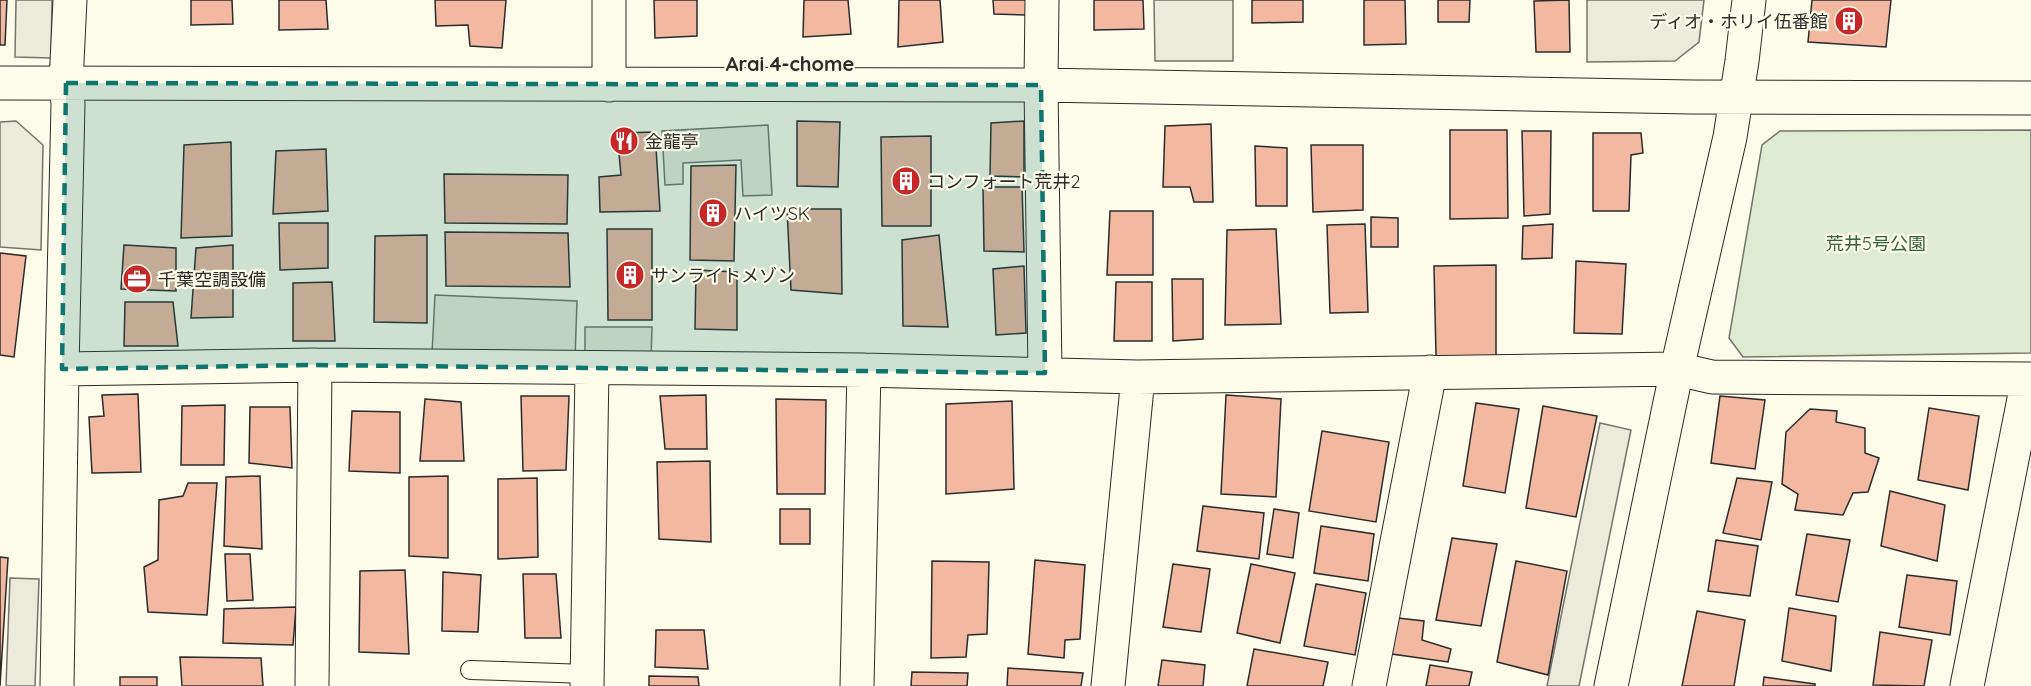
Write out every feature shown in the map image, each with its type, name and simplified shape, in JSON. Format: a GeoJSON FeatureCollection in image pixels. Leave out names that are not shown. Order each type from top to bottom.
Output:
{"type":"FeatureCollection","features":[{"type":"Feature","properties":{"kind":"street"},"geometry":{"type":"LineString","coordinates":[[57,686],[68,104],[66,83],[70,0]]}},
{"type":"Feature","properties":{"kind":"street"},"geometry":{"type":"LineString","coordinates":[[609,0],[609,85]]}},
{"type":"Feature","properties":{"kind":"street"},"geometry":{"type":"LineString","coordinates":[[1042,0],[1045,373]]}},
{"type":"Feature","properties":{"kind":"street"},"geometry":{"type":"LineString","coordinates":[[1611,686],[1677,369],[1730,137],[1749,0]]}},
{"type":"Feature","properties":{"kind":"street"},"geometry":{"type":"LineString","coordinates":[[0,82],[1041,85],[1736,97],[2031,98]]}},
{"type":"Feature","properties":{"kind":"street"},"geometry":{"type":"LineString","coordinates":[[62,369],[315,365],[864,370],[1138,377],[1677,369],[1712,376],[2029,379],[1967,686]]}},
{"type":"Feature","properties":{"kind":"street"},"geometry":{"type":"LineString","coordinates":[[312,686],[315,365]]}},
{"type":"Feature","properties":{"kind":"street"},"geometry":{"type":"LineString","coordinates":[[587,680],[592,368]]}},
{"type":"Feature","properties":{"kind":"street"},"geometry":{"type":"LineString","coordinates":[[857,686],[864,370]]}},
{"type":"Feature","properties":{"kind":"street"},"geometry":{"type":"LineString","coordinates":[[1369,686],[1431,372]]}},
{"type":"Feature","properties":{"kind":"street"},"geometry":{"type":"LineString","coordinates":[[1108,686],[1138,377]]}},
{"type":"Feature","properties":{"kind":"lane"},"geometry":{"type":"LineString","coordinates":[[470,670],[587,680]]}},
{"type":"Feature","properties":{"kind":"highlighted area"},"geometry":{"type":"Polygon","coordinates":[[[66,83],[1041,85],[1045,373],[315,365],[62,369],[66,83]]]}},
{"type":"Feature","properties":{"kind":"green space","name":"荒井5号公園"},"geometry":{"type":"Polygon","coordinates":[[[2031,130],[2031,353],[1743,357],[1729,338],[1762,145],[1780,131],[2031,130]]]}},
{"type":"Feature","properties":{"kind":"shaded area"},"geometry":{"type":"Polygon","coordinates":[[[16,0],[52,0],[51,58],[15,57],[16,0]]]}},
{"type":"Feature","properties":{"kind":"shaded area"},"geometry":{"type":"Polygon","coordinates":[[[1154,0],[1233,0],[1233,61],[1155,61],[1154,0]]]}},
{"type":"Feature","properties":{"kind":"shaded area"},"geometry":{"type":"Polygon","coordinates":[[[1587,0],[1704,0],[1699,42],[1675,61],[1587,62],[1587,0]]]}},
{"type":"Feature","properties":{"kind":"shaded area"},"geometry":{"type":"Polygon","coordinates":[[[16,121],[43,145],[41,250],[0,247],[0,122],[16,121]]]}},
{"type":"Feature","properties":{"kind":"shaded area"},"geometry":{"type":"Polygon","coordinates":[[[768,125],[772,195],[743,196],[741,160],[683,163],[683,184],[665,185],[662,131],[768,125]]]}},
{"type":"Feature","properties":{"kind":"shaded area"},"geometry":{"type":"Polygon","coordinates":[[[435,295],[577,301],[575,359],[432,354],[435,295]]]}},
{"type":"Feature","properties":{"kind":"shaded area"},"geometry":{"type":"Polygon","coordinates":[[[585,327],[652,327],[651,360],[585,359],[585,327]]]}},
{"type":"Feature","properties":{"kind":"shaded area"},"geometry":{"type":"Polygon","coordinates":[[[1600,423],[1631,430],[1579,686],[1547,686],[1600,423]]]}},
{"type":"Feature","properties":{"kind":"shaded area"},"geometry":{"type":"Polygon","coordinates":[[[10,578],[39,579],[35,686],[6,686],[10,578]]]}},
{"type":"Feature","properties":{"kind":"building"},"geometry":{"type":"Polygon","coordinates":[[[0,0],[7,0],[5,45],[0,45],[0,0]]]}},
{"type":"Feature","properties":{"kind":"building"},"geometry":{"type":"Polygon","coordinates":[[[191,0],[232,0],[233,24],[191,25],[191,0]]]}},
{"type":"Feature","properties":{"kind":"building"},"geometry":{"type":"Polygon","coordinates":[[[279,0],[326,0],[328,29],[279,30],[279,0]]]}},
{"type":"Feature","properties":{"kind":"building"},"geometry":{"type":"Polygon","coordinates":[[[435,0],[506,0],[502,48],[470,46],[468,25],[436,26],[435,0]]]}},
{"type":"Feature","properties":{"kind":"building"},"geometry":{"type":"Polygon","coordinates":[[[654,0],[697,0],[697,36],[655,38],[654,0]]]}},
{"type":"Feature","properties":{"kind":"building"},"geometry":{"type":"Polygon","coordinates":[[[804,0],[848,0],[851,34],[803,37],[804,0]]]}},
{"type":"Feature","properties":{"kind":"building"},"geometry":{"type":"Polygon","coordinates":[[[899,0],[940,0],[943,42],[898,47],[899,0]]]}},
{"type":"Feature","properties":{"kind":"building"},"geometry":{"type":"Polygon","coordinates":[[[993,0],[1027,0],[1027,15],[994,14],[993,0]]]}},
{"type":"Feature","properties":{"kind":"building"},"geometry":{"type":"Polygon","coordinates":[[[1094,0],[1143,0],[1144,29],[1094,30],[1094,0]]]}},
{"type":"Feature","properties":{"kind":"building"},"geometry":{"type":"Polygon","coordinates":[[[1252,0],[1303,0],[1303,22],[1252,23],[1252,0]]]}},
{"type":"Feature","properties":{"kind":"building"},"geometry":{"type":"Polygon","coordinates":[[[1364,0],[1405,0],[1406,44],[1364,45],[1364,0]]]}},
{"type":"Feature","properties":{"kind":"building"},"geometry":{"type":"Polygon","coordinates":[[[1438,0],[1470,0],[1469,22],[1438,22],[1438,0]]]}},
{"type":"Feature","properties":{"kind":"building"},"geometry":{"type":"Polygon","coordinates":[[[1569,0],[1570,52],[1536,52],[1534,1],[1569,0]]]}},
{"type":"Feature","properties":{"kind":"building","name":"ディオ・ホリイ伍番館"},"geometry":{"type":"Polygon","coordinates":[[[1812,0],[1891,0],[1886,47],[1808,42],[1812,0]]]}},
{"type":"Feature","properties":{"kind":"building"},"geometry":{"type":"Polygon","coordinates":[[[797,121],[840,122],[838,187],[797,186],[797,121]]]}},
{"type":"Feature","properties":{"kind":"building"},"geometry":{"type":"Polygon","coordinates":[[[1024,121],[1024,177],[990,176],[991,123],[1024,121]]]}},
{"type":"Feature","properties":{"kind":"building"},"geometry":{"type":"Polygon","coordinates":[[[1211,124],[1213,202],[1194,202],[1190,187],[1163,187],[1165,126],[1211,124]]]}},
{"type":"Feature","properties":{"kind":"building"},"geometry":{"type":"Polygon","coordinates":[[[1450,130],[1507,130],[1508,218],[1450,219],[1450,130]]]}},
{"type":"Feature","properties":{"kind":"building"},"geometry":{"type":"Polygon","coordinates":[[[1522,131],[1551,131],[1550,214],[1524,216],[1522,131]]]}},
{"type":"Feature","properties":{"kind":"building"},"geometry":{"type":"Polygon","coordinates":[[[655,132],[660,211],[600,212],[599,177],[621,175],[617,133],[655,132]]]}},
{"type":"Feature","properties":{"kind":"building"},"geometry":{"type":"Polygon","coordinates":[[[1593,133],[1641,133],[1643,153],[1631,155],[1629,211],[1593,211],[1593,133]]]}},
{"type":"Feature","properties":{"kind":"building","name":"コンフォート荒井2"},"geometry":{"type":"Polygon","coordinates":[[[931,136],[931,226],[882,226],[881,137],[931,136]]]}},
{"type":"Feature","properties":{"kind":"building"},"geometry":{"type":"Polygon","coordinates":[[[231,142],[232,236],[181,238],[184,145],[231,142]]]}},
{"type":"Feature","properties":{"kind":"building"},"geometry":{"type":"Polygon","coordinates":[[[1311,145],[1363,145],[1363,210],[1313,212],[1311,145]]]}},
{"type":"Feature","properties":{"kind":"building"},"geometry":{"type":"Polygon","coordinates":[[[1255,146],[1287,148],[1287,206],[1256,206],[1255,146]]]}},
{"type":"Feature","properties":{"kind":"building"},"geometry":{"type":"Polygon","coordinates":[[[326,149],[328,211],[273,214],[276,151],[326,149]]]}},
{"type":"Feature","properties":{"kind":"building","name":"ハイツSK"},"geometry":{"type":"Polygon","coordinates":[[[736,165],[734,261],[690,260],[691,166],[736,165]]]}},
{"type":"Feature","properties":{"kind":"building"},"geometry":{"type":"Polygon","coordinates":[[[444,174],[568,175],[567,224],[445,223],[444,174]]]}},
{"type":"Feature","properties":{"kind":"building"},"geometry":{"type":"Polygon","coordinates":[[[983,187],[1022,187],[1024,252],[984,251],[983,187]]]}},
{"type":"Feature","properties":{"kind":"building"},"geometry":{"type":"Polygon","coordinates":[[[787,209],[841,209],[842,294],[791,290],[787,209]]]}},
{"type":"Feature","properties":{"kind":"building"},"geometry":{"type":"Polygon","coordinates":[[[1110,211],[1153,211],[1153,275],[1107,275],[1110,211]]]}},
{"type":"Feature","properties":{"kind":"building"},"geometry":{"type":"Polygon","coordinates":[[[1371,217],[1398,218],[1398,247],[1371,247],[1371,217]]]}},
{"type":"Feature","properties":{"kind":"building"},"geometry":{"type":"Polygon","coordinates":[[[279,223],[328,223],[328,268],[280,270],[279,223]]]}},
{"type":"Feature","properties":{"kind":"building"},"geometry":{"type":"Polygon","coordinates":[[[1365,224],[1368,312],[1330,313],[1327,225],[1365,224]]]}},
{"type":"Feature","properties":{"kind":"building"},"geometry":{"type":"Polygon","coordinates":[[[1553,224],[1552,258],[1522,259],[1523,226],[1553,224]]]}},
{"type":"Feature","properties":{"kind":"building","name":"サンライトメゾン"},"geometry":{"type":"Polygon","coordinates":[[[607,229],[652,229],[652,320],[608,320],[607,229]]]}},
{"type":"Feature","properties":{"kind":"building"},"geometry":{"type":"Polygon","coordinates":[[[1276,229],[1281,324],[1225,325],[1227,230],[1276,229]]]}},
{"type":"Feature","properties":{"kind":"building"},"geometry":{"type":"Polygon","coordinates":[[[445,232],[568,233],[570,287],[446,286],[445,232]]]}},
{"type":"Feature","properties":{"kind":"building"},"geometry":{"type":"Polygon","coordinates":[[[427,235],[427,323],[374,322],[375,236],[427,235]]]}},
{"type":"Feature","properties":{"kind":"building"},"geometry":{"type":"Polygon","coordinates":[[[939,235],[948,327],[903,326],[902,240],[939,235]]]}},
{"type":"Feature","properties":{"kind":"building"},"geometry":{"type":"Polygon","coordinates":[[[124,245],[176,248],[176,291],[121,289],[124,245]]]}},
{"type":"Feature","properties":{"kind":"building"},"geometry":{"type":"Polygon","coordinates":[[[233,245],[233,317],[191,318],[196,248],[233,245]]]}},
{"type":"Feature","properties":{"kind":"building"},"geometry":{"type":"Polygon","coordinates":[[[0,253],[26,256],[14,357],[0,355],[0,253]]]}},
{"type":"Feature","properties":{"kind":"building"},"geometry":{"type":"Polygon","coordinates":[[[1576,261],[1626,264],[1622,334],[1574,333],[1576,261]]]}},
{"type":"Feature","properties":{"kind":"building"},"geometry":{"type":"Polygon","coordinates":[[[1496,265],[1496,356],[1436,356],[1434,266],[1496,265]]]}},
{"type":"Feature","properties":{"kind":"building"},"geometry":{"type":"Polygon","coordinates":[[[1024,266],[1026,333],[996,335],[993,269],[1024,266]]]}},
{"type":"Feature","properties":{"kind":"building"},"geometry":{"type":"Polygon","coordinates":[[[696,270],[737,272],[737,330],[695,329],[696,270]]]}},
{"type":"Feature","properties":{"kind":"building"},"geometry":{"type":"Polygon","coordinates":[[[1172,279],[1203,279],[1203,339],[1173,341],[1172,279]]]}},
{"type":"Feature","properties":{"kind":"building"},"geometry":{"type":"Polygon","coordinates":[[[332,282],[335,341],[293,341],[293,283],[332,282]]]}},
{"type":"Feature","properties":{"kind":"building"},"geometry":{"type":"Polygon","coordinates":[[[1116,282],[1152,282],[1152,341],[1114,341],[1116,282]]]}},
{"type":"Feature","properties":{"kind":"building"},"geometry":{"type":"Polygon","coordinates":[[[125,302],[173,302],[178,346],[124,346],[125,302]]]}},
{"type":"Feature","properties":{"kind":"building"},"geometry":{"type":"Polygon","coordinates":[[[138,394],[141,472],[92,473],[89,417],[104,416],[102,395],[138,394]]]}},
{"type":"Feature","properties":{"kind":"building"},"geometry":{"type":"Polygon","coordinates":[[[706,395],[707,449],[665,449],[660,396],[706,395]]]}},
{"type":"Feature","properties":{"kind":"building"},"geometry":{"type":"Polygon","coordinates":[[[1226,395],[1281,399],[1276,497],[1221,494],[1226,395]]]}},
{"type":"Feature","properties":{"kind":"building"},"geometry":{"type":"Polygon","coordinates":[[[521,396],[569,396],[566,470],[523,471],[521,396]]]}},
{"type":"Feature","properties":{"kind":"building"},"geometry":{"type":"Polygon","coordinates":[[[1720,396],[1765,400],[1755,469],[1711,463],[1720,396]]]}},
{"type":"Feature","properties":{"kind":"building"},"geometry":{"type":"Polygon","coordinates":[[[425,399],[461,402],[464,461],[420,461],[425,399]]]}},
{"type":"Feature","properties":{"kind":"building"},"geometry":{"type":"Polygon","coordinates":[[[776,399],[826,400],[825,494],[777,494],[776,399]]]}},
{"type":"Feature","properties":{"kind":"building"},"geometry":{"type":"Polygon","coordinates":[[[1012,401],[1014,489],[946,494],[946,404],[1012,401]]]}},
{"type":"Feature","properties":{"kind":"building"},"geometry":{"type":"Polygon","coordinates":[[[1476,403],[1519,409],[1505,493],[1463,486],[1476,403]]]}},
{"type":"Feature","properties":{"kind":"building"},"geometry":{"type":"Polygon","coordinates":[[[225,405],[224,465],[181,465],[182,406],[225,405]]]}},
{"type":"Feature","properties":{"kind":"building"},"geometry":{"type":"Polygon","coordinates":[[[1543,406],[1597,416],[1576,517],[1526,508],[1543,406]]]}},
{"type":"Feature","properties":{"kind":"building"},"geometry":{"type":"Polygon","coordinates":[[[250,407],[290,407],[292,468],[249,463],[250,407]]]}},
{"type":"Feature","properties":{"kind":"building"},"geometry":{"type":"Polygon","coordinates":[[[1929,408],[1979,416],[1968,490],[1918,480],[1929,408]]]}},
{"type":"Feature","properties":{"kind":"building"},"geometry":{"type":"Polygon","coordinates":[[[1810,409],[1837,411],[1836,422],[1865,428],[1865,453],[1879,458],[1868,492],[1853,493],[1843,515],[1795,510],[1798,494],[1782,484],[1786,432],[1810,409]]]}},
{"type":"Feature","properties":{"kind":"building"},"geometry":{"type":"Polygon","coordinates":[[[352,411],[400,412],[400,473],[349,471],[352,411]]]}},
{"type":"Feature","properties":{"kind":"building"},"geometry":{"type":"Polygon","coordinates":[[[1322,431],[1389,442],[1376,522],[1309,511],[1322,431]]]}},
{"type":"Feature","properties":{"kind":"building"},"geometry":{"type":"Polygon","coordinates":[[[710,461],[711,542],[659,539],[657,462],[710,461]]]}},
{"type":"Feature","properties":{"kind":"building"},"geometry":{"type":"Polygon","coordinates":[[[260,476],[262,549],[224,546],[226,477],[260,476]]]}},
{"type":"Feature","properties":{"kind":"building"},"geometry":{"type":"Polygon","coordinates":[[[448,476],[448,558],[409,556],[409,477],[448,476]]]}},
{"type":"Feature","properties":{"kind":"building"},"geometry":{"type":"Polygon","coordinates":[[[537,478],[538,557],[498,559],[498,479],[537,478]]]}},
{"type":"Feature","properties":{"kind":"building"},"geometry":{"type":"Polygon","coordinates":[[[1737,478],[1772,482],[1761,540],[1723,533],[1737,478]]]}},
{"type":"Feature","properties":{"kind":"building"},"geometry":{"type":"Polygon","coordinates":[[[188,483],[217,483],[207,615],[148,612],[144,567],[158,560],[159,500],[183,496],[188,483]]]}},
{"type":"Feature","properties":{"kind":"building"},"geometry":{"type":"Polygon","coordinates":[[[1890,491],[1945,505],[1937,561],[1881,546],[1890,491]]]}},
{"type":"Feature","properties":{"kind":"building"},"geometry":{"type":"Polygon","coordinates":[[[1203,506],[1264,513],[1259,559],[1197,551],[1203,506]]]}},
{"type":"Feature","properties":{"kind":"building"},"geometry":{"type":"Polygon","coordinates":[[[780,509],[810,509],[810,544],[780,544],[780,509]]]}},
{"type":"Feature","properties":{"kind":"building"},"geometry":{"type":"Polygon","coordinates":[[[1274,509],[1299,513],[1293,558],[1267,554],[1274,509]]]}},
{"type":"Feature","properties":{"kind":"building"},"geometry":{"type":"Polygon","coordinates":[[[1321,526],[1374,534],[1368,581],[1314,573],[1321,526]]]}},
{"type":"Feature","properties":{"kind":"building"},"geometry":{"type":"Polygon","coordinates":[[[1807,534],[1850,540],[1838,602],[1796,595],[1807,534]]]}},
{"type":"Feature","properties":{"kind":"building"},"geometry":{"type":"Polygon","coordinates":[[[1452,538],[1497,544],[1481,626],[1436,620],[1452,538]]]}},
{"type":"Feature","properties":{"kind":"building"},"geometry":{"type":"Polygon","coordinates":[[[1716,540],[1758,546],[1750,596],[1708,591],[1716,540]]]}},
{"type":"Feature","properties":{"kind":"building"},"geometry":{"type":"Polygon","coordinates":[[[225,554],[250,554],[253,600],[227,601],[225,554]]]}},
{"type":"Feature","properties":{"kind":"building"},"geometry":{"type":"Polygon","coordinates":[[[0,557],[8,558],[0,686],[0,557]]]}},
{"type":"Feature","properties":{"kind":"building"},"geometry":{"type":"Polygon","coordinates":[[[1035,560],[1085,565],[1080,639],[1065,640],[1064,658],[1028,654],[1035,560]]]}},
{"type":"Feature","properties":{"kind":"building"},"geometry":{"type":"Polygon","coordinates":[[[932,561],[989,562],[987,634],[968,635],[966,657],[931,658],[932,561]]]}},
{"type":"Feature","properties":{"kind":"building"},"geometry":{"type":"Polygon","coordinates":[[[1516,561],[1567,571],[1548,675],[1497,662],[1516,561]]]}},
{"type":"Feature","properties":{"kind":"building"},"geometry":{"type":"Polygon","coordinates":[[[1173,564],[1210,569],[1201,632],[1163,627],[1173,564]]]}},
{"type":"Feature","properties":{"kind":"building"},"geometry":{"type":"Polygon","coordinates":[[[1251,564],[1295,573],[1280,643],[1237,633],[1251,564]]]}},
{"type":"Feature","properties":{"kind":"building"},"geometry":{"type":"Polygon","coordinates":[[[405,570],[409,654],[359,652],[360,571],[405,570]]]}},
{"type":"Feature","properties":{"kind":"building"},"geometry":{"type":"Polygon","coordinates":[[[443,572],[481,575],[478,632],[442,631],[443,572]]]}},
{"type":"Feature","properties":{"kind":"building"},"geometry":{"type":"Polygon","coordinates":[[[523,574],[556,574],[561,638],[525,638],[523,574]]]}},
{"type":"Feature","properties":{"kind":"building"},"geometry":{"type":"Polygon","coordinates":[[[1907,575],[1957,581],[1950,635],[1899,627],[1907,575]]]}},
{"type":"Feature","properties":{"kind":"building"},"geometry":{"type":"Polygon","coordinates":[[[1316,584],[1366,593],[1355,655],[1304,646],[1316,584]]]}},
{"type":"Feature","properties":{"kind":"building"},"geometry":{"type":"Polygon","coordinates":[[[296,607],[293,645],[223,643],[224,609],[296,607]]]}},
{"type":"Feature","properties":{"kind":"building"},"geometry":{"type":"Polygon","coordinates":[[[1789,608],[1836,616],[1831,671],[1782,661],[1789,608]]]}},
{"type":"Feature","properties":{"kind":"building"},"geometry":{"type":"Polygon","coordinates":[[[1697,611],[1745,620],[1734,686],[1682,686],[1697,611]]]}},
{"type":"Feature","properties":{"kind":"building"},"geometry":{"type":"Polygon","coordinates":[[[1398,618],[1424,621],[1422,640],[1451,649],[1448,662],[1392,654],[1398,618]]]}},
{"type":"Feature","properties":{"kind":"building"},"geometry":{"type":"Polygon","coordinates":[[[656,630],[704,630],[708,669],[655,667],[656,630]]]}},
{"type":"Feature","properties":{"kind":"building"},"geometry":{"type":"Polygon","coordinates":[[[1880,632],[1932,640],[1924,686],[1873,685],[1880,632]]]}},
{"type":"Feature","properties":{"kind":"building"},"geometry":{"type":"Polygon","coordinates":[[[1254,649],[1328,662],[1323,686],[1247,686],[1254,649]]]}},
{"type":"Feature","properties":{"kind":"building"},"geometry":{"type":"Polygon","coordinates":[[[180,657],[261,658],[263,686],[182,686],[180,657]]]}},
{"type":"Feature","properties":{"kind":"building"},"geometry":{"type":"Polygon","coordinates":[[[1162,660],[1205,665],[1203,686],[1158,686],[1162,660]]]}},
{"type":"Feature","properties":{"kind":"building"},"geometry":{"type":"Polygon","coordinates":[[[1430,665],[1472,672],[1469,686],[1426,686],[1430,665]]]}},
{"type":"Feature","properties":{"kind":"building"},"geometry":{"type":"Polygon","coordinates":[[[1008,668],[1083,673],[1081,686],[1007,686],[1008,668]]]}},
{"type":"Feature","properties":{"kind":"building"},"geometry":{"type":"Polygon","coordinates":[[[912,672],[968,673],[967,686],[911,686],[912,672]]]}},
{"type":"Feature","properties":{"kind":"building"},"geometry":{"type":"Polygon","coordinates":[[[649,676],[698,677],[699,686],[649,686],[649,676]]]}},
{"type":"Feature","properties":{"kind":"building"},"geometry":{"type":"Polygon","coordinates":[[[120,677],[157,677],[157,686],[120,686],[120,677]]]}},
{"type":"Feature","properties":{"kind":"building"},"geometry":{"type":"Polygon","coordinates":[[[1764,677],[1815,684],[1815,686],[1763,686],[1764,677]]]}},
{"type":"Feature","properties":{"kind":"place","name":"ディオ・ホリイ伍番館"},"geometry":{"type":"Point","coordinates":[1849,21]}},
{"type":"Feature","properties":{"kind":"place","name":"金龍亭"},"geometry":{"type":"Point","coordinates":[624,141]}},
{"type":"Feature","properties":{"kind":"place","name":"コンフォート荒井2"},"geometry":{"type":"Point","coordinates":[906,181]}},
{"type":"Feature","properties":{"kind":"place","name":"ハイツSK"},"geometry":{"type":"Point","coordinates":[713,213]}},
{"type":"Feature","properties":{"kind":"place","name":"サンライトメゾン"},"geometry":{"type":"Point","coordinates":[630,275]}},
{"type":"Feature","properties":{"kind":"place","name":"千葉空調設備"},"geometry":{"type":"Point","coordinates":[137,279]}},
{"type":"Feature","properties":{"kind":"district","name":"Arai 4-chome"},"geometry":{"type":"Point","coordinates":[790,63]}}]}
